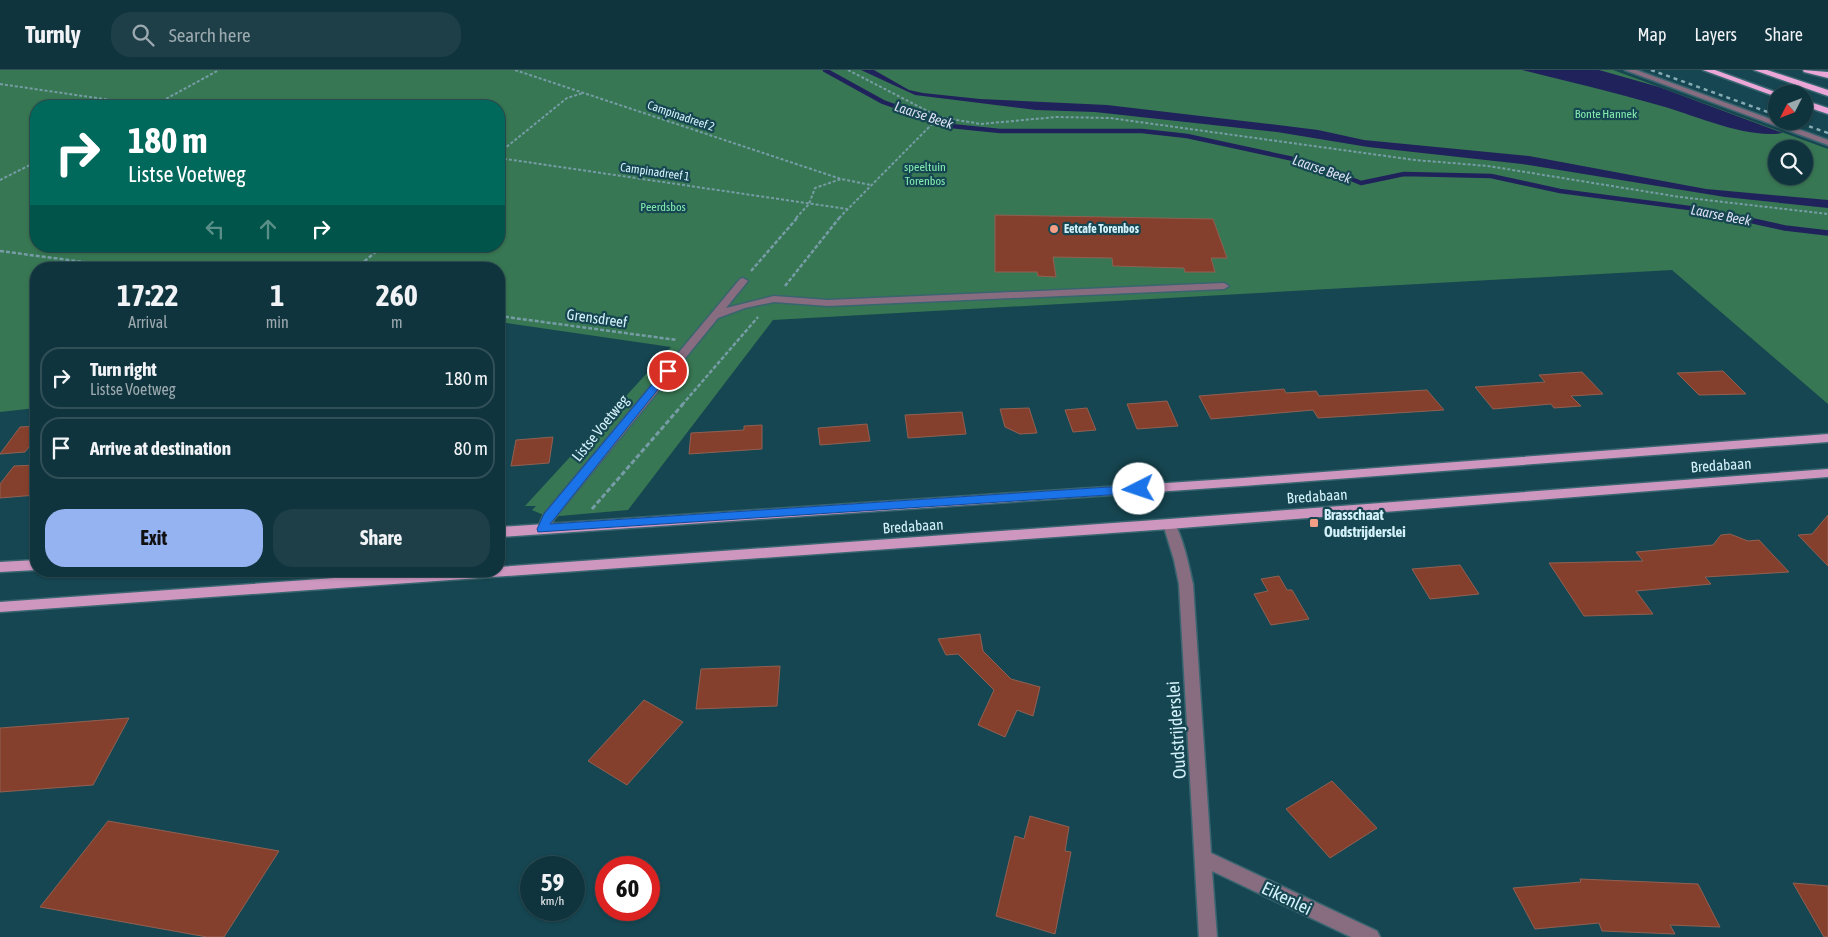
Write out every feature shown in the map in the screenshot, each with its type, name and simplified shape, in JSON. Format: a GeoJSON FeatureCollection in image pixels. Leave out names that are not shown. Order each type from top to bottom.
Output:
{"type":"FeatureCollection","features":[{"type":"Feature","properties":{"kind":"highway"},"geometry":{"type":"LineString","coordinates":[[1707,70],[1768,91]]}},
{"type":"Feature","properties":{"kind":"highway"},"geometry":{"type":"LineString","coordinates":[[1758,70],[1828,93]]}},
{"type":"Feature","properties":{"kind":"highway"},"geometry":{"type":"LineString","coordinates":[[1784,70],[1828,84]]}},
{"type":"Feature","properties":{"kind":"highway"},"geometry":{"type":"LineString","coordinates":[[1807,70],[1828,75]]}},
{"type":"Feature","properties":{"kind":"highway"},"geometry":{"type":"LineString","coordinates":[[1813,106],[1828,111]]}},
{"type":"Feature","properties":{"kind":"main road","name":"Bredabaan"},"geometry":{"type":"LineString","coordinates":[[505,532],[1244,482],[1828,438]]}},
{"type":"Feature","properties":{"kind":"main road","name":"Bredabaan"},"geometry":{"type":"LineString","coordinates":[[505,571],[1170,524],[1828,473]]}},
{"type":"Feature","properties":{"kind":"main road"},"geometry":{"type":"LineString","coordinates":[[0,567],[30,565]]}},
{"type":"Feature","properties":{"kind":"main road","name":"Bredabaan"},"geometry":{"type":"LineString","coordinates":[[0,607],[423,577]]}},
{"type":"Feature","properties":{"kind":"street"},"geometry":{"type":"LineString","coordinates":[[1629,70],[1828,143]]}},
{"type":"Feature","properties":{"kind":"street","name":"Listse Voetweg"},"geometry":{"type":"LineString","coordinates":[[542,529],[548,517],[743,281]]}},
{"type":"Feature","properties":{"kind":"street"},"geometry":{"type":"LineString","coordinates":[[714,316],[742,306],[774,299],[828,303],[1224,286]]}},
{"type":"Feature","properties":{"kind":"street","name":"Oudstrijderslei"},"geometry":{"type":"LineString","coordinates":[[1170,524],[1186,584],[1208,937]]}},
{"type":"Feature","properties":{"kind":"street","name":"Eikenlei"},"geometry":{"type":"LineString","coordinates":[[1203,858],[1371,937]]}},
{"type":"Feature","properties":{"kind":"path"},"geometry":{"type":"LineString","coordinates":[[164,100],[219,70]]}},
{"type":"Feature","properties":{"kind":"path","name":"Campinadreef 2"},"geometry":{"type":"LineString","coordinates":[[515,70],[841,179],[872,185]]}},
{"type":"Feature","properties":{"kind":"path"},"geometry":{"type":"LineString","coordinates":[[848,70],[939,117],[981,124],[1056,117],[1110,118],[1320,145],[1414,160],[1488,166],[1769,209],[1828,214]]}},
{"type":"Feature","properties":{"kind":"path"},"geometry":{"type":"LineString","coordinates":[[0,84],[111,100]]}},
{"type":"Feature","properties":{"kind":"path"},"geometry":{"type":"LineString","coordinates":[[505,148],[567,98],[584,93]]}},
{"type":"Feature","properties":{"kind":"path"},"geometry":{"type":"LineString","coordinates":[[577,527],[774,299],[848,209],[939,117]]}},
{"type":"Feature","properties":{"kind":"path","name":"Campinadreef 1"},"geometry":{"type":"LineString","coordinates":[[505,159],[848,209]]}},
{"type":"Feature","properties":{"kind":"path"},"geometry":{"type":"LineString","coordinates":[[0,180],[30,165]]}},
{"type":"Feature","properties":{"kind":"path"},"geometry":{"type":"LineString","coordinates":[[743,281],[809,204],[815,188],[841,179]]}},
{"type":"Feature","properties":{"kind":"path"},"geometry":{"type":"LineString","coordinates":[[0,251],[84,262]]}},
{"type":"Feature","properties":{"kind":"path"},"geometry":{"type":"LineString","coordinates":[[364,262],[376,252]]}},
{"type":"Feature","properties":{"kind":"path","name":"Grensdreef"},"geometry":{"type":"LineString","coordinates":[[505,317],[692,342]]}},
{"type":"Feature","properties":{"kind":"green space","name":"Peerdsbos"},"geometry":{"type":"Polygon","coordinates":[[[0,70],[1613,70],[1768,127],[1768,130],[1776,130],[1804,140],[1768,140],[1768,185],[1813,185],[1813,143],[1828,149],[1828,404],[1672,270],[773,320],[628,510],[548,517],[532,510],[536,506],[525,506],[671,347],[505,323],[505,262],[30,262],[30,409],[0,412],[0,70]]]}},
{"type":"Feature","properties":{"kind":"shaded area"},"geometry":{"type":"Polygon","coordinates":[[[861,70],[874,70],[909,90],[923,93],[980,99],[1107,105],[1318,130],[1364,140],[1529,156],[1706,189],[1828,200],[1828,208],[1725,197],[1522,164],[1368,147],[1277,132],[1095,112],[1036,110],[915,95],[861,70]]]}},
{"type":"Feature","properties":{"kind":"shaded area"},"geometry":{"type":"Polygon","coordinates":[[[1522,70],[1599,70],[1659,87],[1768,127],[1768,130],[1783,133],[1753,133],[1522,70]]]}},
{"type":"Feature","properties":{"kind":"building"},"geometry":{"type":"Polygon","coordinates":[[[995,215],[1213,219],[1227,258],[1211,258],[1215,272],[1185,272],[1184,268],[1113,266],[1112,258],[1053,257],[1056,277],[1038,276],[1037,272],[995,272],[995,215]]]}},
{"type":"Feature","properties":{"kind":"building"},"geometry":{"type":"Polygon","coordinates":[[[1723,371],[1746,394],[1699,395],[1677,373],[1723,371]]]}},
{"type":"Feature","properties":{"kind":"building"},"geometry":{"type":"Polygon","coordinates":[[[1582,372],[1603,394],[1571,396],[1581,406],[1554,408],[1551,404],[1493,409],[1475,387],[1545,382],[1539,375],[1582,372]]]}},
{"type":"Feature","properties":{"kind":"building"},"geometry":{"type":"Polygon","coordinates":[[[1284,389],[1286,393],[1316,391],[1319,396],[1427,390],[1444,410],[1318,418],[1313,410],[1211,419],[1199,396],[1284,389]]]}},
{"type":"Feature","properties":{"kind":"building"},"geometry":{"type":"Polygon","coordinates":[[[1167,401],[1178,426],[1137,429],[1127,404],[1167,401]]]}},
{"type":"Feature","properties":{"kind":"building"},"geometry":{"type":"Polygon","coordinates":[[[1029,408],[1037,433],[1020,434],[1005,427],[1000,409],[1029,408]]]}},
{"type":"Feature","properties":{"kind":"building"},"geometry":{"type":"Polygon","coordinates":[[[1087,408],[1096,430],[1073,432],[1065,410],[1087,408]]]}},
{"type":"Feature","properties":{"kind":"building"},"geometry":{"type":"Polygon","coordinates":[[[962,412],[966,434],[908,438],[905,415],[962,412]]]}},
{"type":"Feature","properties":{"kind":"building"},"geometry":{"type":"Polygon","coordinates":[[[867,424],[870,441],[820,445],[818,428],[867,424]]]}},
{"type":"Feature","properties":{"kind":"building"},"geometry":{"type":"Polygon","coordinates":[[[762,425],[762,449],[689,454],[691,433],[744,430],[744,426],[762,425]]]}},
{"type":"Feature","properties":{"kind":"building"},"geometry":{"type":"Polygon","coordinates":[[[30,426],[30,446],[25,452],[0,454],[20,427],[30,426]]]}},
{"type":"Feature","properties":{"kind":"building"},"geometry":{"type":"Polygon","coordinates":[[[553,437],[549,463],[511,466],[516,440],[553,437]]]}},
{"type":"Feature","properties":{"kind":"building"},"geometry":{"type":"Polygon","coordinates":[[[30,465],[30,496],[0,498],[0,484],[14,466],[30,465]]]}},
{"type":"Feature","properties":{"kind":"building"},"geometry":{"type":"Polygon","coordinates":[[[1828,515],[1828,566],[1798,535],[1812,534],[1828,515]]]}},
{"type":"Feature","properties":{"kind":"building"},"geometry":{"type":"Polygon","coordinates":[[[1730,534],[1748,541],[1759,540],[1789,572],[1705,577],[1711,584],[1636,591],[1653,614],[1584,616],[1549,563],[1643,561],[1636,552],[1713,545],[1721,535],[1730,534]]]}},
{"type":"Feature","properties":{"kind":"building"},"geometry":{"type":"Polygon","coordinates":[[[1460,565],[1479,594],[1430,599],[1412,569],[1460,565]]]}},
{"type":"Feature","properties":{"kind":"building"},"geometry":{"type":"Polygon","coordinates":[[[1279,576],[1287,590],[1292,590],[1309,619],[1271,625],[1254,594],[1268,591],[1261,579],[1279,576]]]}},
{"type":"Feature","properties":{"kind":"building"},"geometry":{"type":"Polygon","coordinates":[[[980,634],[983,651],[1011,679],[1040,687],[1033,716],[1017,710],[1005,737],[978,725],[994,690],[958,654],[946,655],[938,639],[980,634]]]}},
{"type":"Feature","properties":{"kind":"building"},"geometry":{"type":"Polygon","coordinates":[[[780,666],[777,706],[696,709],[701,669],[780,666]]]}},
{"type":"Feature","properties":{"kind":"building"},"geometry":{"type":"Polygon","coordinates":[[[644,700],[683,722],[627,785],[588,761],[644,700]]]}},
{"type":"Feature","properties":{"kind":"building"},"geometry":{"type":"Polygon","coordinates":[[[129,718],[93,785],[0,792],[0,728],[129,718]]]}},
{"type":"Feature","properties":{"kind":"building"},"geometry":{"type":"Polygon","coordinates":[[[1332,781],[1377,828],[1330,858],[1286,809],[1332,781]]]}},
{"type":"Feature","properties":{"kind":"building"},"geometry":{"type":"Polygon","coordinates":[[[1030,816],[1069,827],[1065,851],[1071,852],[1055,934],[996,916],[1015,836],[1024,839],[1030,816]]]}},
{"type":"Feature","properties":{"kind":"building"},"geometry":{"type":"Polygon","coordinates":[[[108,821],[279,851],[224,937],[207,937],[40,907],[108,821]]]}},
{"type":"Feature","properties":{"kind":"building"},"geometry":{"type":"Polygon","coordinates":[[[1580,879],[1698,884],[1720,927],[1670,925],[1675,934],[1602,931],[1599,923],[1535,929],[1513,888],[1581,882],[1580,879]]]}},
{"type":"Feature","properties":{"kind":"building"},"geometry":{"type":"Polygon","coordinates":[[[1793,883],[1828,886],[1828,937],[1824,937],[1793,883]]]}},
{"type":"Feature","properties":{"kind":"waterway","name":"Laarse Beek"},"geometry":{"type":"LineString","coordinates":[[825,70],[883,102],[951,126],[1000,131],[1142,131],[1187,136],[1312,163],[1361,183],[1404,174],[1491,176],[1560,191],[1697,209],[1741,218]]}},
{"type":"Feature","properties":{"kind":"waterway","name":"Laarse Beek"},"geometry":{"type":"LineString","coordinates":[[1735,217],[1785,228],[1828,233]]}},
{"type":"Feature","properties":{"kind":"railway"},"geometry":{"type":"LineString","coordinates":[[1651,70],[1768,112]]}},
{"type":"Feature","properties":{"kind":"railway"},"geometry":{"type":"LineString","coordinates":[[1813,128],[1828,133]]}},
{"type":"Feature","properties":{"kind":"place","name":"Eetcafe Torenbos"},"geometry":{"type":"Point","coordinates":[1054,229]}},
{"type":"Feature","properties":{"kind":"place","name":"Brasschaat Oudstrijderslei"},"geometry":{"type":"Point","coordinates":[1314,523]}},
{"type":"Feature","properties":{"kind":"route"},"geometry":{"type":"LineString","coordinates":[[668,371],[548,517],[542,529],[1139,489]]}},
{"type":"Feature","properties":{"kind":"park label","name":"Bonte Hannek"},"geometry":{"type":"Point","coordinates":[1606,114]}},
{"type":"Feature","properties":{"kind":"park label","name":"speeltuin Torenbos"},"geometry":{"type":"Point","coordinates":[925,174]}}]}
